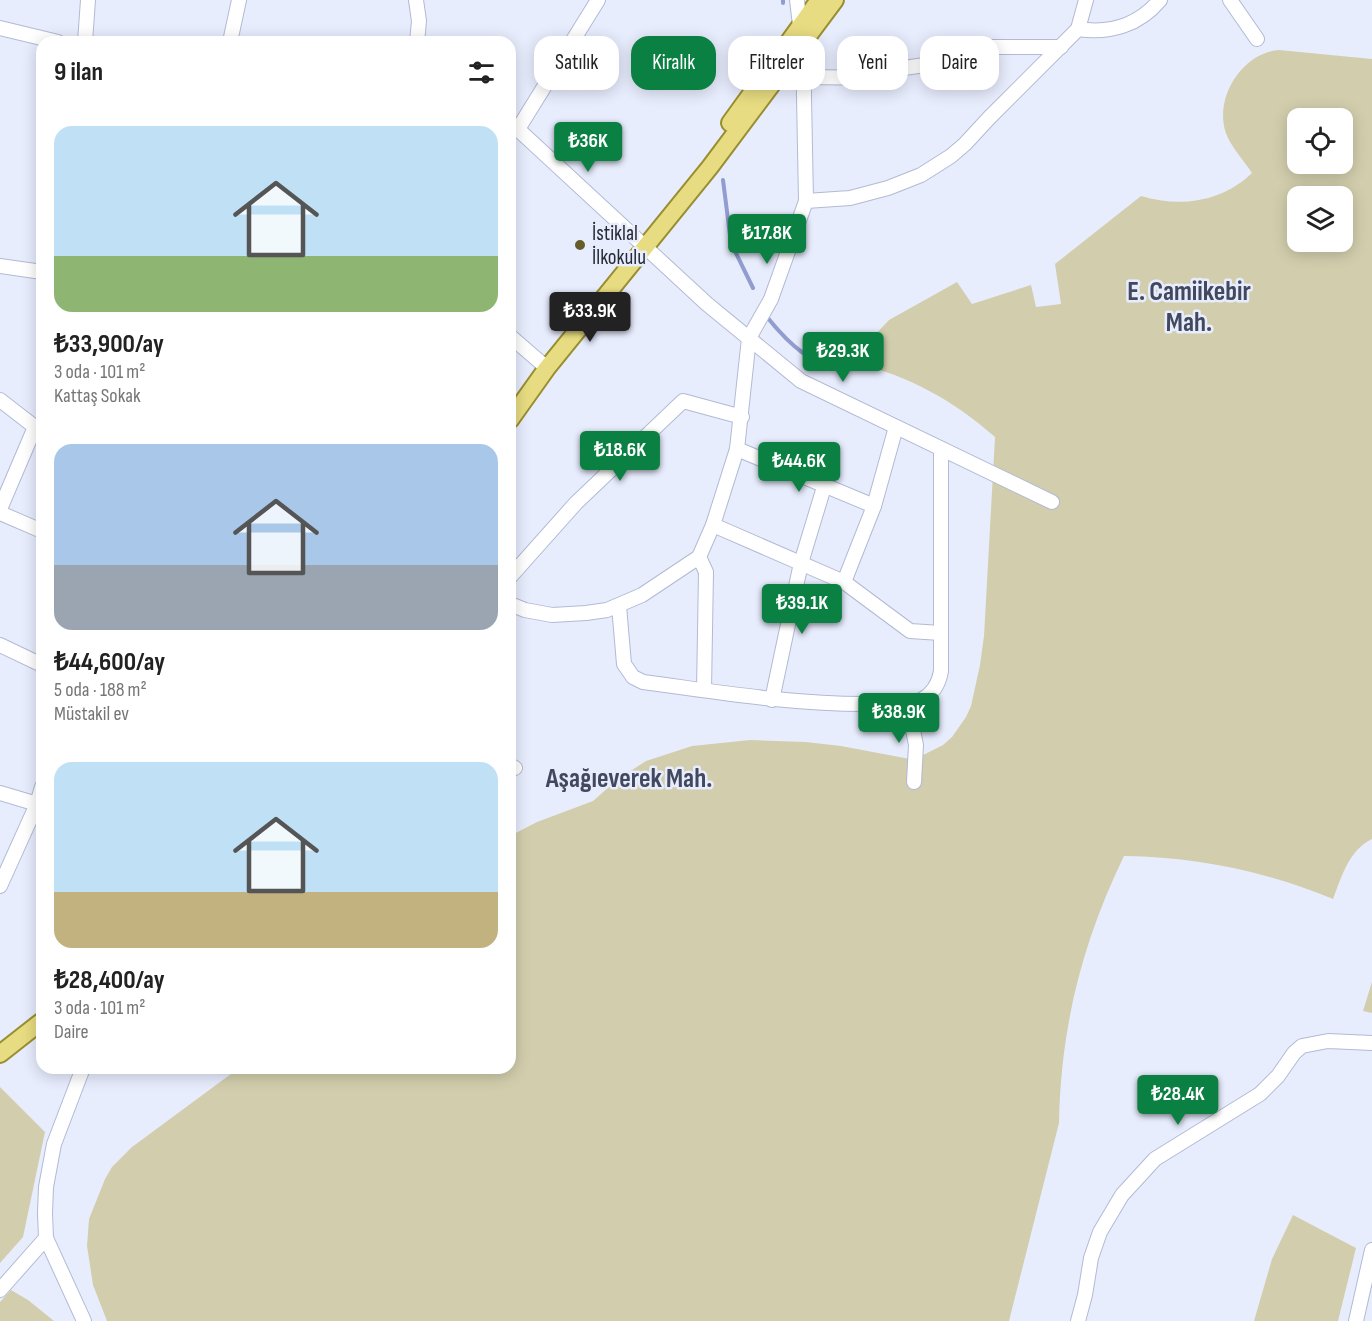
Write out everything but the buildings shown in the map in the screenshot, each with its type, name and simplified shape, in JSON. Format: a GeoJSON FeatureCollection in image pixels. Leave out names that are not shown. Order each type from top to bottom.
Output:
{"type":"FeatureCollection","features":[{"type":"Feature","properties":{"kind":"main road"},"geometry":{"type":"LineString","coordinates":[[644,247],[702,160],[819,0]]}},
{"type":"Feature","properties":{"kind":"main road"},"geometry":{"type":"LineString","coordinates":[[808,36],[835,0]]}},
{"type":"Feature","properties":{"kind":"main road"},"geometry":{"type":"LineString","coordinates":[[516,412],[548,368],[710,167],[768,90]]}},
{"type":"Feature","properties":{"kind":"main road"},"geometry":{"type":"LineString","coordinates":[[0,1054],[36,1026]]}},
{"type":"Feature","properties":{"kind":"street"},"geometry":{"type":"LineString","coordinates":[[85,36],[88,0]]}},
{"type":"Feature","properties":{"kind":"street"},"geometry":{"type":"LineString","coordinates":[[231,36],[238,0]]}},
{"type":"Feature","properties":{"kind":"street"},"geometry":{"type":"LineString","coordinates":[[416,0],[420,36]]}},
{"type":"Feature","properties":{"kind":"street"},"geometry":{"type":"LineString","coordinates":[[516,123],[598,0]]}},
{"type":"Feature","properties":{"kind":"street"},"geometry":{"type":"LineString","coordinates":[[797,0],[800,26]]}},
{"type":"Feature","properties":{"kind":"street"},"geometry":{"type":"LineString","coordinates":[[806,201],[871,194],[905,182],[936,166],[965,144],[1078,29],[1086,0]]}},
{"type":"Feature","properties":{"kind":"street"},"geometry":{"type":"LineString","coordinates":[[1078,29],[1105,31],[1124,26],[1140,18],[1160,0]]}},
{"type":"Feature","properties":{"kind":"street"},"geometry":{"type":"LineString","coordinates":[[1230,0],[1257,39]]}},
{"type":"Feature","properties":{"kind":"street"},"geometry":{"type":"LineString","coordinates":[[0,28],[36,37]]}},
{"type":"Feature","properties":{"kind":"street"},"geometry":{"type":"LineString","coordinates":[[825,77],[885,78],[904,68],[926,65],[992,47],[1061,46]]}},
{"type":"Feature","properties":{"kind":"street"},"geometry":{"type":"LineString","coordinates":[[516,606],[538,613],[566,615],[597,612],[619,606],[642,595],[699,557],[713,525],[737,449],[749,338],[771,298],[806,201],[803,90]]}},
{"type":"Feature","properties":{"kind":"street"},"geometry":{"type":"LineString","coordinates":[[516,128],[644,247],[801,381],[1052,502]]}},
{"type":"Feature","properties":{"kind":"street"},"geometry":{"type":"LineString","coordinates":[[0,266],[36,271]]}},
{"type":"Feature","properties":{"kind":"street"},"geometry":{"type":"LineString","coordinates":[[516,341],[548,368]]}},
{"type":"Feature","properties":{"kind":"street"},"geometry":{"type":"LineString","coordinates":[[0,400],[35,427],[0,511],[36,528]]}},
{"type":"Feature","properties":{"kind":"street"},"geometry":{"type":"LineString","coordinates":[[516,570],[576,503],[683,401],[742,417]]}},
{"type":"Feature","properties":{"kind":"street"},"geometry":{"type":"LineString","coordinates":[[844,582],[874,506],[896,427]]}},
{"type":"Feature","properties":{"kind":"street"},"geometry":{"type":"LineString","coordinates":[[737,449],[874,506]]}},
{"type":"Feature","properties":{"kind":"street"},"geometry":{"type":"LineString","coordinates":[[619,606],[624,664],[628,672],[643,682],[772,700],[908,704],[927,697],[936,685],[941,670],[941,449]]}},
{"type":"Feature","properties":{"kind":"street"},"geometry":{"type":"LineString","coordinates":[[772,700],[801,563],[824,487]]}},
{"type":"Feature","properties":{"kind":"street"},"geometry":{"type":"LineString","coordinates":[[713,525],[844,582],[910,631],[941,633]]}},
{"type":"Feature","properties":{"kind":"street"},"geometry":{"type":"LineString","coordinates":[[699,557],[706,572],[704,690]]}},
{"type":"Feature","properties":{"kind":"street"},"geometry":{"type":"LineString","coordinates":[[0,645],[36,662]]}},
{"type":"Feature","properties":{"kind":"street"},"geometry":{"type":"LineString","coordinates":[[908,704],[916,745],[914,782]]}},
{"type":"Feature","properties":{"kind":"street"},"geometry":{"type":"LineString","coordinates":[[0,793],[36,805]]}},
{"type":"Feature","properties":{"kind":"street"},"geometry":{"type":"LineString","coordinates":[[0,886],[36,814]]}},
{"type":"Feature","properties":{"kind":"street"},"geometry":{"type":"LineString","coordinates":[[1078,1321],[1094,1245],[1100,1232],[1122,1196],[1155,1159],[1260,1094],[1302,1046],[1328,1041],[1372,1043]]}},
{"type":"Feature","properties":{"kind":"street"},"geometry":{"type":"LineString","coordinates":[[81,1074],[61,1124],[49,1165],[45,1200],[46,1238],[84,1321]]}},
{"type":"Feature","properties":{"kind":"street"},"geometry":{"type":"LineString","coordinates":[[0,1290],[46,1238]]}},
{"type":"Feature","properties":{"kind":"street"},"geometry":{"type":"LineString","coordinates":[[1356,1321],[1372,1250]]}},
{"type":"Feature","properties":{"kind":"shaded area"},"geometry":{"type":"Polygon","coordinates":[[[1279,50],[1372,59],[1372,839],[1357,850],[1352,857],[1333,899],[1282,881],[1230,867],[1178,859],[1124,856],[1096,921],[1076,986],[1064,1053],[1059,1123],[1009,1321],[107,1321],[93,1285],[87,1246],[89,1219],[105,1179],[112,1167],[132,1147],[231,1074],[516,1074],[516,833],[537,822],[593,801],[618,779],[646,761],[692,746],[750,740],[806,742],[910,759],[943,745],[952,737],[971,706],[980,665],[984,636],[995,437],[964,412],[931,392],[878,369],[859,364],[871,339],[889,320],[957,282],[972,304],[1031,285],[1036,307],[1061,304],[1055,264],[1141,196],[1156,200],[1185,202],[1214,196],[1240,183],[1252,173],[1228,138],[1223,110],[1232,82],[1252,60],[1265,53],[1279,50]]]}},
{"type":"Feature","properties":{"kind":"shaded area"},"geometry":{"type":"Polygon","coordinates":[[[1372,982],[1372,1013],[1363,1011],[1372,982]]]}},
{"type":"Feature","properties":{"kind":"shaded area"},"geometry":{"type":"Polygon","coordinates":[[[0,1087],[45,1132],[23,1237],[0,1263],[0,1087]]]}},
{"type":"Feature","properties":{"kind":"shaded area"},"geometry":{"type":"Polygon","coordinates":[[[1293,1215],[1356,1248],[1338,1321],[1254,1321],[1272,1259],[1293,1215]]]}},
{"type":"Feature","properties":{"kind":"shaded area"},"geometry":{"type":"Polygon","coordinates":[[[11,1290],[28,1300],[54,1321],[0,1321],[0,1302],[11,1290]]]}},
{"type":"Feature","properties":{"kind":"waterway"},"geometry":{"type":"LineString","coordinates":[[723,180],[731,243],[753,288]]}},
{"type":"Feature","properties":{"kind":"waterway"},"geometry":{"type":"LineString","coordinates":[[767,317],[793,345],[814,360],[826,365],[851,367]]}},
{"type":"Feature","properties":{"kind":"place","name":"İstiklal İlkokulu"},"geometry":{"type":"Point","coordinates":[580,245]}},
{"type":"Feature","properties":{"kind":"district","name":"E. Camiikebir Mah."},"geometry":{"type":"Point","coordinates":[1189,306]}},
{"type":"Feature","properties":{"kind":"district","name":"Aşağıeverek Mah."},"geometry":{"type":"Point","coordinates":[629,778]}}]}
